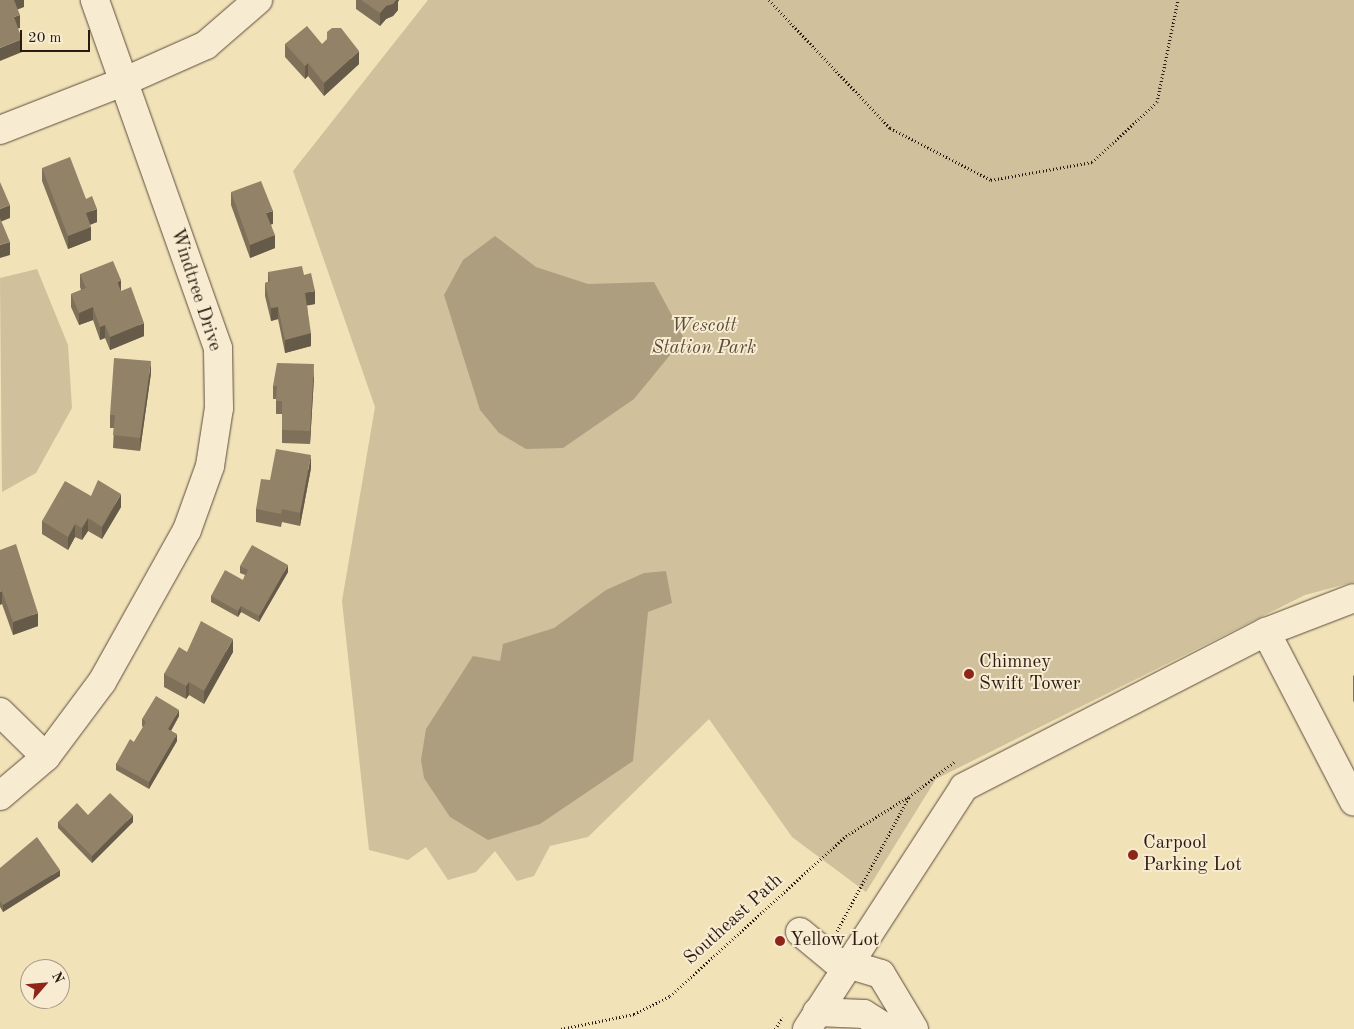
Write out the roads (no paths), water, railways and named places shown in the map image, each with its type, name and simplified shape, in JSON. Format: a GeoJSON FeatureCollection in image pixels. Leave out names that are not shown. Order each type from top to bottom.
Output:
{"type":"FeatureCollection","features":[{"type":"Feature","properties":{"kind":"street","name":"Windtree Drive"},"geometry":{"type":"LineString","coordinates":[[0,796],[46,756],[102,682],[186,530],[210,466],[219,408],[218,348],[95,0]]}},
{"type":"Feature","properties":{"kind":"street"},"geometry":{"type":"LineString","coordinates":[[0,130],[123,82],[206,45],[258,0]]}},
{"type":"Feature","properties":{"kind":"street"},"geometry":{"type":"LineString","coordinates":[[812,1020],[850,965],[964,787],[1266,632],[1354,598]]}},
{"type":"Feature","properties":{"kind":"street"},"geometry":{"type":"LineString","coordinates":[[1266,632],[1354,802]]}},
{"type":"Feature","properties":{"kind":"street"},"geometry":{"type":"LineString","coordinates":[[0,712],[46,756]]}},
{"type":"Feature","properties":{"kind":"street"},"geometry":{"type":"LineString","coordinates":[[800,932],[834,960],[881,974],[914,1029]]}},
{"type":"Feature","properties":{"kind":"street"},"geometry":{"type":"LineString","coordinates":[[812,1020],[864,1014],[888,1029]]}},
{"type":"Feature","properties":{"kind":"place","name":"Chimney Swift Tower"},"geometry":{"type":"Point","coordinates":[969,674]}},
{"type":"Feature","properties":{"kind":"place","name":"Carpool Parking Lot"},"geometry":{"type":"Point","coordinates":[1133,855]}},
{"type":"Feature","properties":{"kind":"place","name":"Yellow Lot"},"geometry":{"type":"Point","coordinates":[780,941]}},
{"type":"Feature","properties":{"kind":"park label","name":"Wescott Station Park"},"geometry":{"type":"Point","coordinates":[704,338]}}]}
